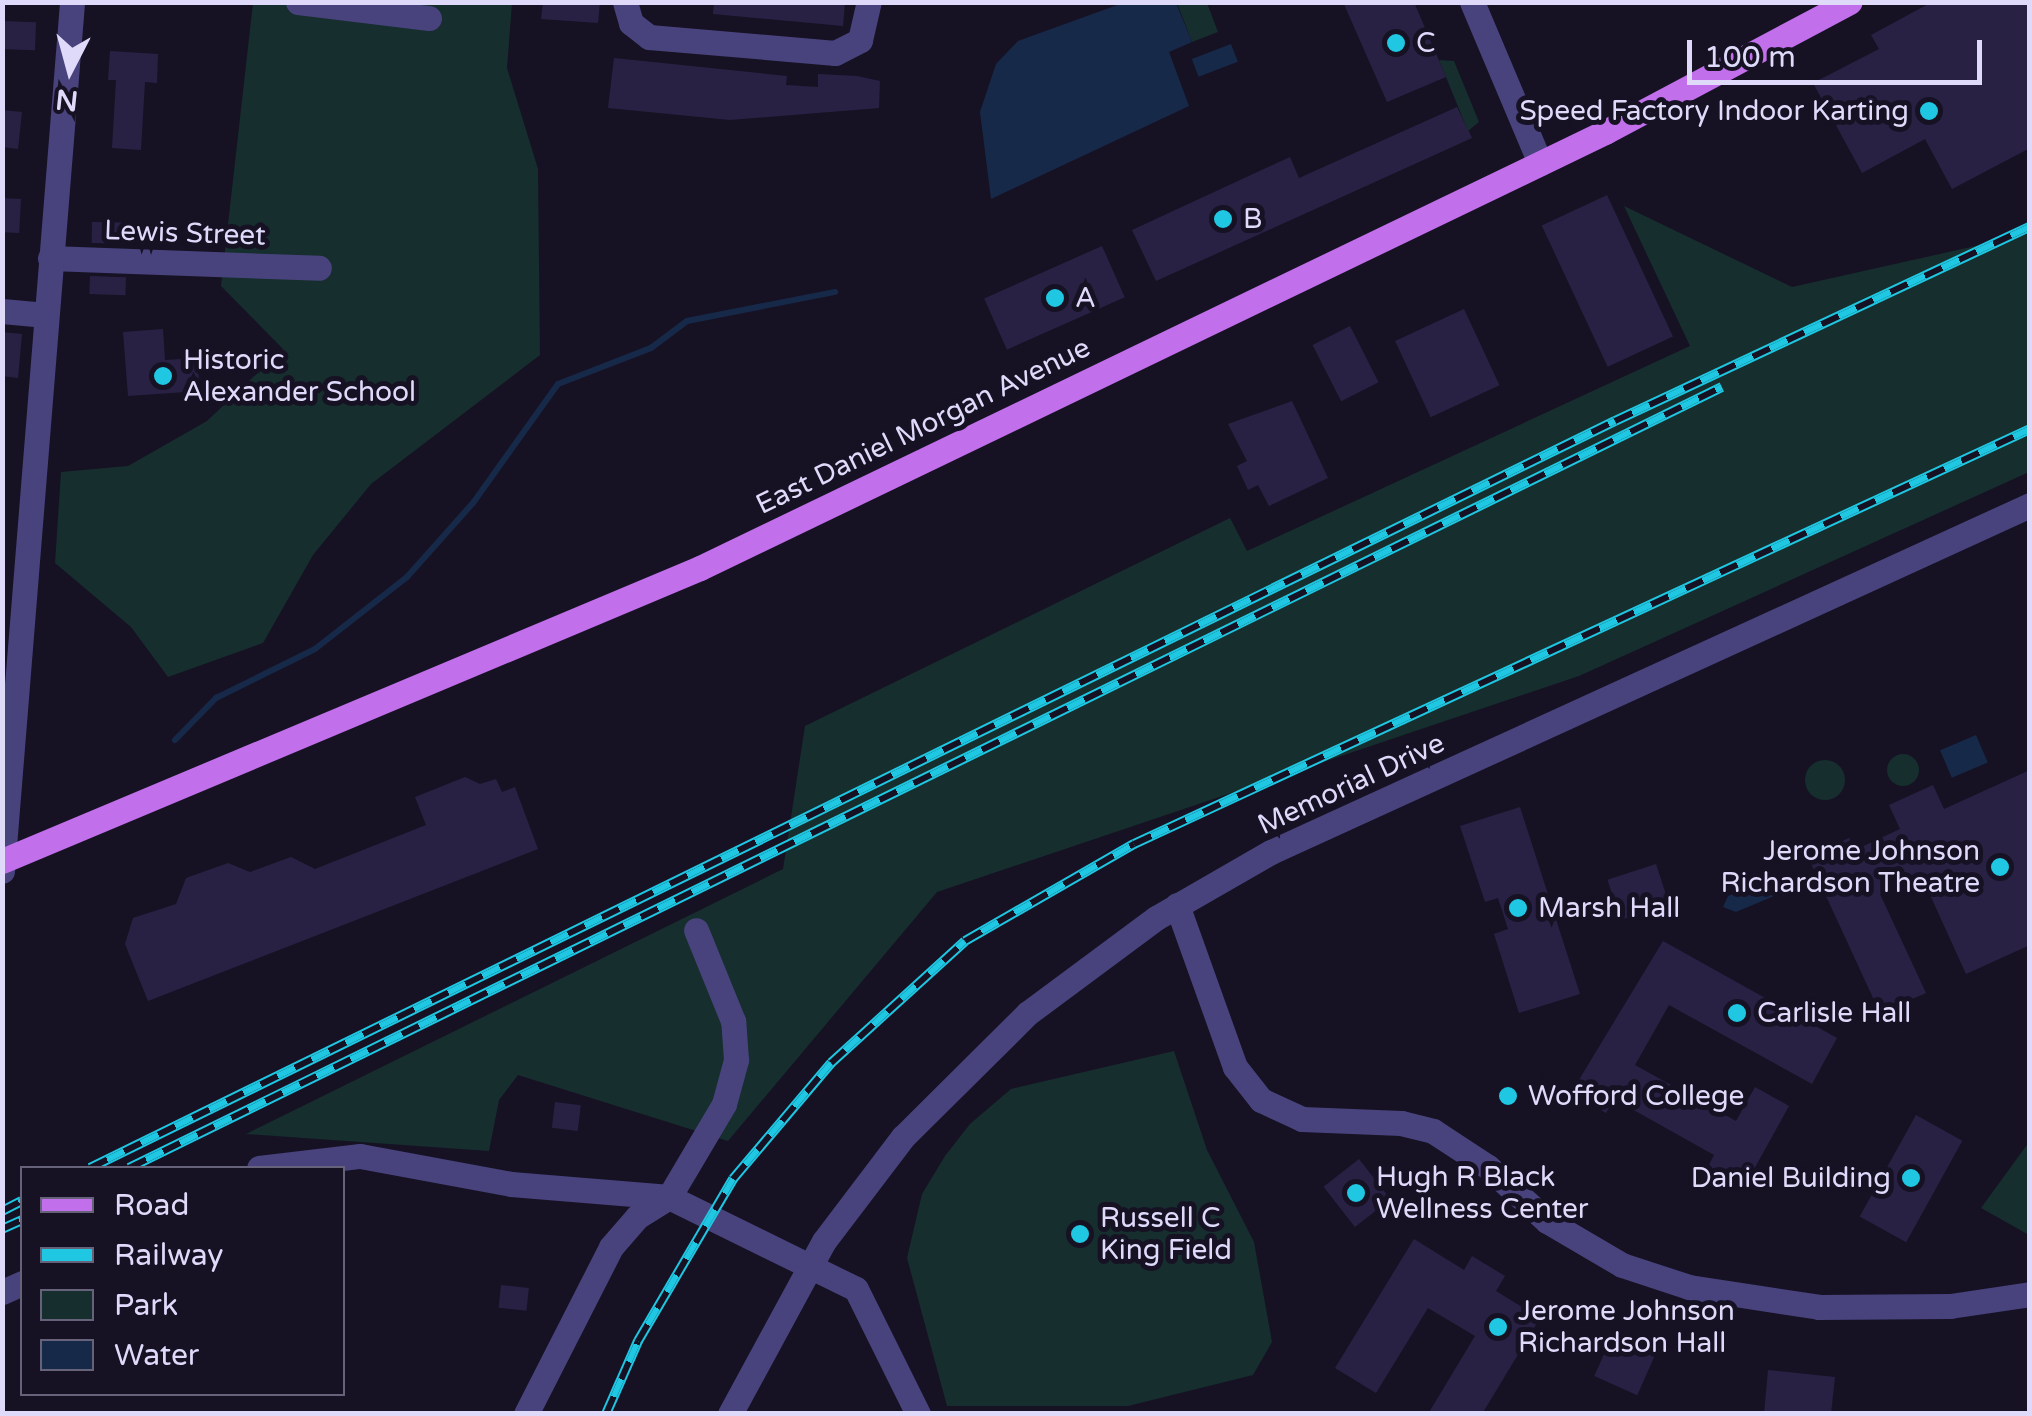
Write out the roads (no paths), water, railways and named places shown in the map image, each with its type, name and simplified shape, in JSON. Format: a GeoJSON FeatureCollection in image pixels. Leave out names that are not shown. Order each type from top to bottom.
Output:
{"type":"FeatureCollection","features":[{"type":"Feature","properties":{"kind":"main road","name":"East Daniel Morgan Avenue"},"geometry":{"type":"LineString","coordinates":[[4,864],[596,616],[1540,162],[1850,2]]}},
{"type":"Feature","properties":{"kind":"street"},"geometry":{"type":"LineString","coordinates":[[4,864],[72,2]]}},
{"type":"Feature","properties":{"kind":"street"},"geometry":{"type":"LineString","coordinates":[[298,2],[428,18]]}},
{"type":"Feature","properties":{"kind":"street"},"geometry":{"type":"LineString","coordinates":[[625,2],[632,23],[649,37],[835,53],[860,40],[869,2]]}},
{"type":"Feature","properties":{"kind":"street"},"geometry":{"type":"LineString","coordinates":[[1472,2],[1540,162]]}},
{"type":"Feature","properties":{"kind":"street","name":"Lewis Street"},"geometry":{"type":"LineString","coordinates":[[50,258],[319,268]]}},
{"type":"Feature","properties":{"kind":"street"},"geometry":{"type":"LineString","coordinates":[[2,311],[46,316]]}},
{"type":"Feature","properties":{"kind":"street","name":"Memorial Drive"},"geometry":{"type":"LineString","coordinates":[[730,1414],[807,1270],[862,1187],[968,1067],[1092,963],[1178,905],[1271,852],[2030,505]]}},
{"type":"Feature","properties":{"kind":"street"},"geometry":{"type":"LineString","coordinates":[[1178,905],[1235,1067],[1261,1100],[1302,1119],[1401,1123],[1434,1131],[1488,1167],[1547,1221],[1622,1266],[1689,1287],[1819,1306],[1950,1306],[2030,1294]]}},
{"type":"Feature","properties":{"kind":"street"},"geometry":{"type":"LineString","coordinates":[[526,1414],[611,1247],[636,1217],[669,1196],[724,1104],[736,1060],[733,1021],[696,930]]}},
{"type":"Feature","properties":{"kind":"street"},"geometry":{"type":"LineString","coordinates":[[277,1166],[360,1156],[511,1184],[669,1196],[807,1270],[856,1290],[918,1414]]}},
{"type":"Feature","properties":{"kind":"water"},"geometry":{"type":"Polygon","coordinates":[[[1123,3],[1176,3],[1192,42],[1169,52],[1189,106],[991,199],[980,112],[996,64],[1018,41],[1123,3]]]}},
{"type":"Feature","properties":{"kind":"water"},"geometry":{"type":"Polygon","coordinates":[[[1231,44],[1238,62],[1199,77],[1192,59],[1231,44]]]}},
{"type":"Feature","properties":{"kind":"water"},"geometry":{"type":"Polygon","coordinates":[[[1976,735],[1988,763],[1952,778],[1940,750],[1976,735]]]}},
{"type":"Feature","properties":{"kind":"water"},"geometry":{"type":"Polygon","coordinates":[[[1782,873],[1793,878],[1791,889],[1736,912],[1723,907],[1728,896],[1782,873]]]}},
{"type":"Feature","properties":{"kind":"waterway"},"geometry":{"type":"LineString","coordinates":[[175,740],[216,698],[315,649],[407,577],[473,503],[558,384],[651,348],[687,321],[835,292]]}},
{"type":"Feature","properties":{"kind":"railway"},"geometry":{"type":"LineString","coordinates":[[94,1166],[1615,421],[2030,227]]}},
{"type":"Feature","properties":{"kind":"railway"},"geometry":{"type":"LineString","coordinates":[[133,1166],[1722,387]]}},
{"type":"Feature","properties":{"kind":"railway"},"geometry":{"type":"LineString","coordinates":[[606,1414],[638,1341],[733,1179],[831,1063],[965,941],[1134,844],[2030,429]]}},
{"type":"Feature","properties":{"kind":"railway"},"geometry":{"type":"LineString","coordinates":[[2,1211],[20,1202]]}},
{"type":"Feature","properties":{"kind":"railway"},"geometry":{"type":"LineString","coordinates":[[2,1229],[20,1221]]}},
{"type":"Feature","properties":{"kind":"place","name":"C"},"geometry":{"type":"Point","coordinates":[1396,43]}},
{"type":"Feature","properties":{"kind":"place","name":"Speed Factory Indoor Karting"},"geometry":{"type":"Point","coordinates":[1929,111]}},
{"type":"Feature","properties":{"kind":"place","name":"B"},"geometry":{"type":"Point","coordinates":[1223,219]}},
{"type":"Feature","properties":{"kind":"place","name":"A"},"geometry":{"type":"Point","coordinates":[1055,298]}},
{"type":"Feature","properties":{"kind":"place","name":"Historic Alexander School"},"geometry":{"type":"Point","coordinates":[163,376]}},
{"type":"Feature","properties":{"kind":"place","name":"Jerome Johnson Richardson Theatre"},"geometry":{"type":"Point","coordinates":[2000,867]}},
{"type":"Feature","properties":{"kind":"place","name":"Marsh Hall"},"geometry":{"type":"Point","coordinates":[1518,908]}},
{"type":"Feature","properties":{"kind":"place","name":"Carlisle Hall"},"geometry":{"type":"Point","coordinates":[1737,1013]}},
{"type":"Feature","properties":{"kind":"place","name":"Wofford College"},"geometry":{"type":"Point","coordinates":[1508,1096]}},
{"type":"Feature","properties":{"kind":"place","name":"Daniel Building"},"geometry":{"type":"Point","coordinates":[1911,1178]}},
{"type":"Feature","properties":{"kind":"place","name":"Hugh R Black Wellness Center"},"geometry":{"type":"Point","coordinates":[1356,1193]}},
{"type":"Feature","properties":{"kind":"place","name":"Russell C King Field"},"geometry":{"type":"Point","coordinates":[1080,1234]}},
{"type":"Feature","properties":{"kind":"place","name":"Jerome Johnson Richardson Hall"},"geometry":{"type":"Point","coordinates":[1498,1327]}}]}
